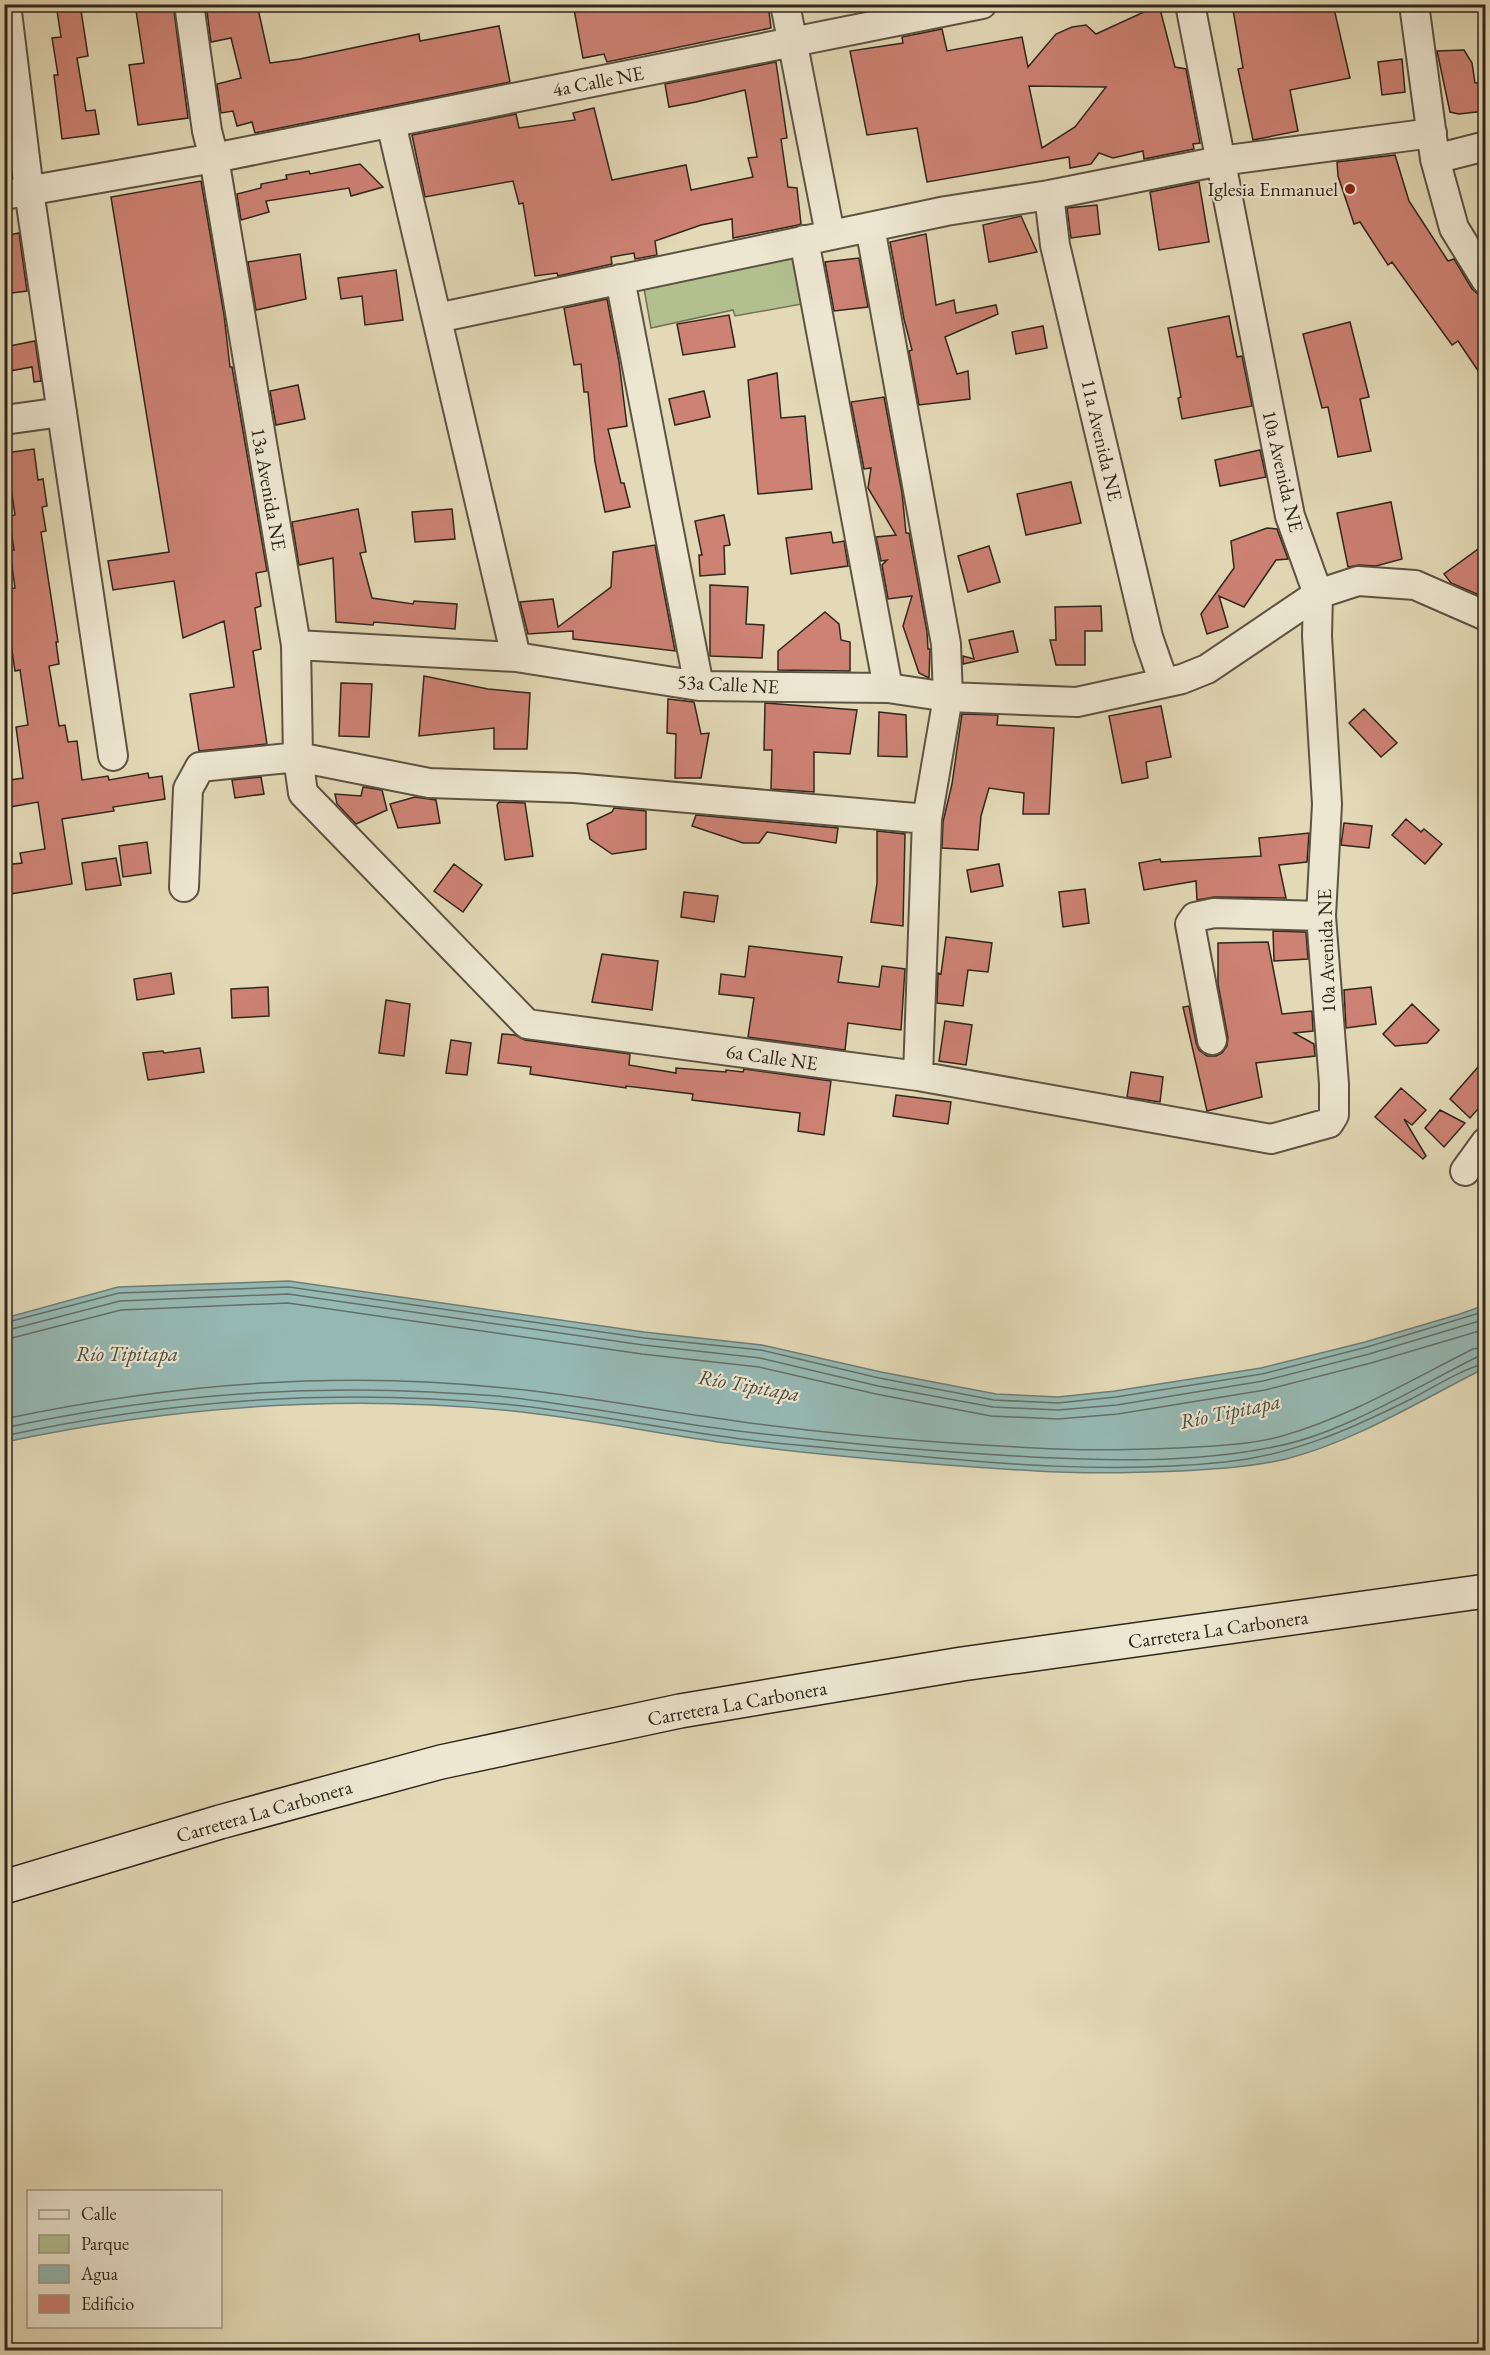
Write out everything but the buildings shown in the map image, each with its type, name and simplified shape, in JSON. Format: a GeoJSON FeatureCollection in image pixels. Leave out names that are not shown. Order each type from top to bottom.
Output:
{"type":"FeatureCollection","features":[{"type":"Feature","properties":{"kind":"street"},"geometry":{"type":"LineString","coordinates":[[6,4],[17,193],[62,412],[113,756]]}},
{"type":"Feature","properties":{"kind":"street","name":"13a Avenida NE"},"geometry":{"type":"LineString","coordinates":[[189,4],[207,131],[214,158],[296,645],[298,757]]}},
{"type":"Feature","properties":{"kind":"street"},"geometry":{"type":"LineString","coordinates":[[785,4],[793,42],[817,237],[888,688]]}},
{"type":"Feature","properties":{"kind":"street","name":"4a Calle NE"},"geometry":{"type":"LineString","coordinates":[[17,193],[214,158],[982,4]]}},
{"type":"Feature","properties":{"kind":"street","name":"10a Avenida NE"},"geometry":{"type":"LineString","coordinates":[[1190,4],[1290,516],[1318,594],[1317,636],[1327,804],[1321,916],[1334,1084]]}},
{"type":"Feature","properties":{"kind":"street"},"geometry":{"type":"LineString","coordinates":[[1414,4],[1433,146],[1454,228],[1485,280]]}},
{"type":"Feature","properties":{"kind":"street"},"geometry":{"type":"LineString","coordinates":[[391,123],[516,657]]}},
{"type":"Feature","properties":{"kind":"street"},"geometry":{"type":"LineString","coordinates":[[437,318],[946,211],[1049,195],[1220,161],[1433,146],[1485,146]]}},
{"type":"Feature","properties":{"kind":"street","name":"11a Avenida NE"},"geometry":{"type":"LineString","coordinates":[[1049,195],[1055,245],[1148,637],[1164,683]]}},
{"type":"Feature","properties":{"kind":"street"},"geometry":{"type":"LineString","coordinates":[[870,227],[946,644],[948,697],[927,819],[918,1076]]}},
{"type":"Feature","properties":{"kind":"street"},"geometry":{"type":"LineString","coordinates":[[620,279],[699,686]]}},
{"type":"Feature","properties":{"kind":"street"},"geometry":{"type":"LineString","coordinates":[[4,420],[62,412]]}},
{"type":"Feature","properties":{"kind":"street","name":"53a Calle NE"},"geometry":{"type":"LineString","coordinates":[[296,645],[516,657],[699,686],[888,688],[948,697],[1077,702],[1164,683],[1207,669],[1318,594],[1358,581],[1415,585],[1485,616]]}},
{"type":"Feature","properties":{"kind":"street"},"geometry":{"type":"LineString","coordinates":[[184,887],[188,789],[200,767],[298,757],[429,783],[574,788],[927,819]]}},
{"type":"Feature","properties":{"kind":"street","name":"6a Calle NE"},"geometry":{"type":"LineString","coordinates":[[298,757],[303,793],[527,1024],[918,1076],[1271,1139],[1329,1123],[1334,1115],[1334,1084]]}},
{"type":"Feature","properties":{"kind":"street"},"geometry":{"type":"LineString","coordinates":[[1212,1040],[1190,924],[1195,917],[1215,913],[1321,916]]}},
{"type":"Feature","properties":{"kind":"street"},"geometry":{"type":"LineString","coordinates":[[1465,1171],[1485,1142]]}},
{"type":"Feature","properties":{"kind":"street","name":"Carretera La Carbonera"},"geometry":{"type":"LineString","coordinates":[[4,1887],[220,1822],[441,1762],[680,1711],[962,1664],[1485,1591]]}},
{"type":"Feature","properties":{"kind":"green space"},"geometry":{"type":"Polygon","coordinates":[[[795,252],[802,304],[735,316],[733,310],[651,328],[643,283],[795,252]]]}},
{"type":"Feature","properties":{"kind":"water","name":"Río Tipitapa"},"geometry":{"type":"Polygon","coordinates":[[[289,1281],[644,1332],[762,1345],[881,1372],[996,1394],[1058,1397],[1115,1391],[1261,1368],[1365,1342],[1485,1305],[1485,1368],[1363,1431],[1312,1451],[1260,1464],[1180,1471],[1055,1472],[885,1460],[734,1444],[531,1413],[439,1405],[376,1403],[252,1407],[190,1412],[128,1420],[5,1442],[5,1318],[118,1287],[289,1281]]]}},
{"type":"Feature","properties":{"kind":"place","name":"Iglesia Enmanuel"},"geometry":{"type":"Point","coordinates":[1350,189]}}]}
